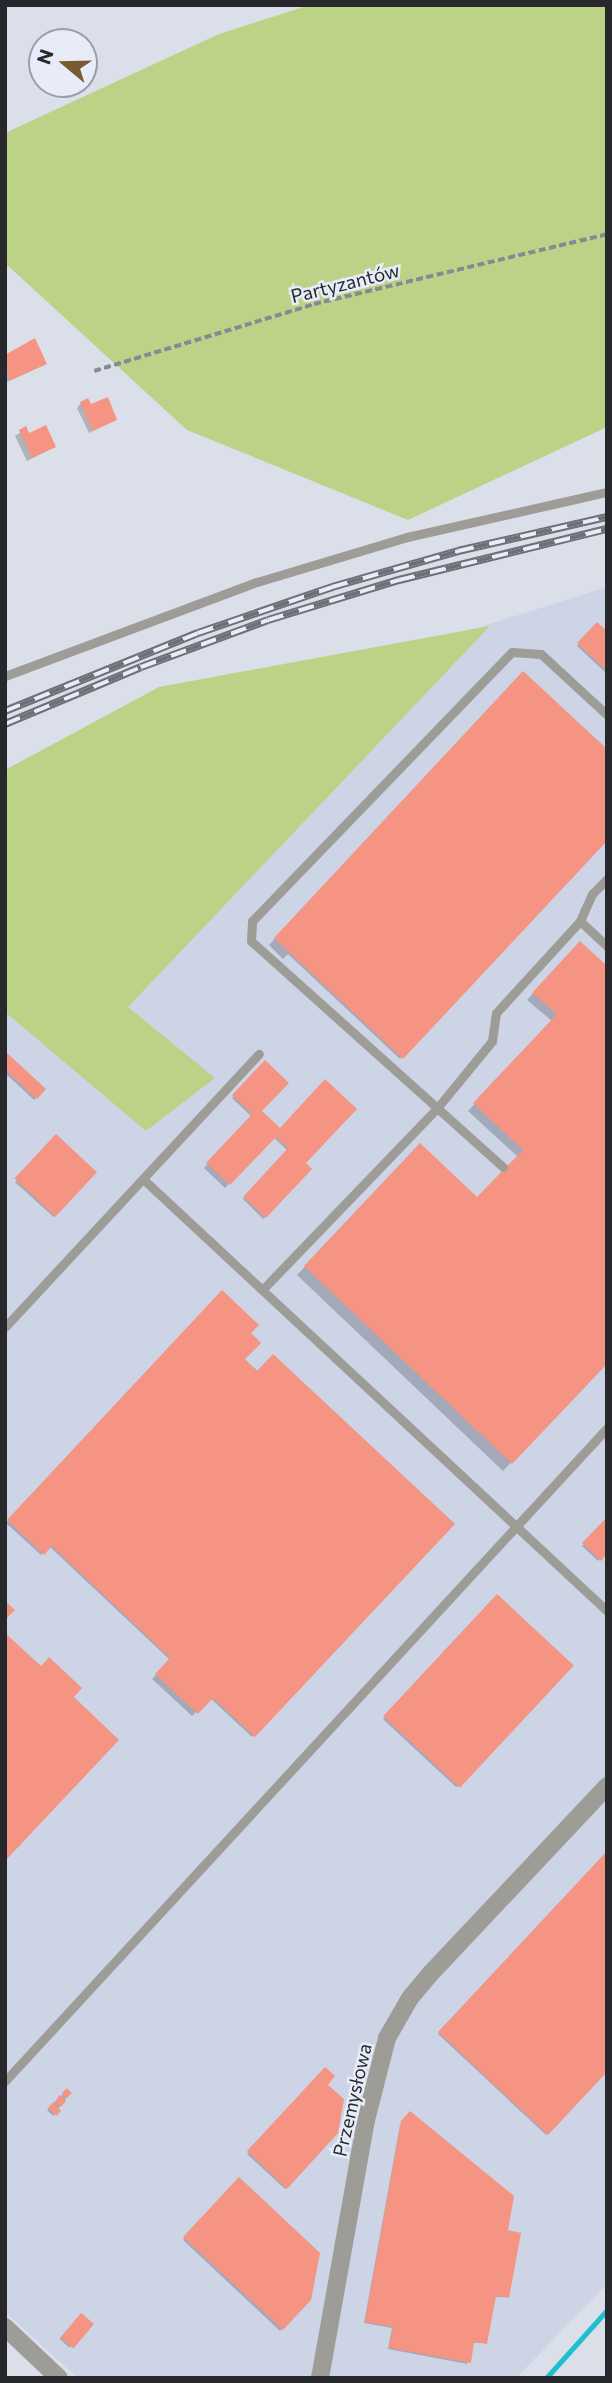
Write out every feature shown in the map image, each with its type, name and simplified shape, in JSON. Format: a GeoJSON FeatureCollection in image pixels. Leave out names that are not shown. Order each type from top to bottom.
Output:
{"type":"FeatureCollection","features":[{"type":"Feature","properties":{"kind":"street","name":"Przemysłowa"},"geometry":{"type":"LineString","coordinates":[[320,2378],[369,2109],[387,2038],[410,1998],[431,1973],[607,1786]]}},
{"type":"Feature","properties":{"kind":"street"},"geometry":{"type":"LineString","coordinates":[[5,2327],[59,2378]]}},
{"type":"Feature","properties":{"kind":"lane"},"geometry":{"type":"LineString","coordinates":[[5,677],[257,582],[407,537],[607,492]]}},
{"type":"Feature","properties":{"kind":"lane"},"geometry":{"type":"LineString","coordinates":[[503,1167],[251,941],[252,921],[512,652],[541,654],[607,715]]}},
{"type":"Feature","properties":{"kind":"lane"},"geometry":{"type":"LineString","coordinates":[[264,1288],[439,1107],[492,1041],[496,1013],[580,921],[592,894],[607,879]]}},
{"type":"Feature","properties":{"kind":"lane"},"geometry":{"type":"LineString","coordinates":[[580,921],[607,946]]}},
{"type":"Feature","properties":{"kind":"lane"},"geometry":{"type":"LineString","coordinates":[[5,1327],[260,1054]]}},
{"type":"Feature","properties":{"kind":"lane"},"geometry":{"type":"LineString","coordinates":[[143,1179],[264,1288],[607,1611]]}},
{"type":"Feature","properties":{"kind":"lane"},"geometry":{"type":"LineString","coordinates":[[5,2081],[607,1428]]}},
{"type":"Feature","properties":{"kind":"path","name":"Partyzantów"},"geometry":{"type":"LineString","coordinates":[[94,371],[314,304],[607,234]]}},
{"type":"Feature","properties":{"kind":"shaded area"},"geometry":{"type":"Polygon","coordinates":[[[607,587],[607,2284],[516,2378],[78,2378],[5,2312],[5,777],[607,587]]]}},
{"type":"Feature","properties":{"kind":"green space"},"geometry":{"type":"Polygon","coordinates":[[[310,5],[607,5],[607,427],[408,520],[187,430],[5,263],[5,133],[81,98],[98,98],[98,90],[219,34],[310,5]]]}},
{"type":"Feature","properties":{"kind":"green space"},"geometry":{"type":"Polygon","coordinates":[[[490,626],[128,1007],[215,1078],[146,1131],[5,1012],[5,770],[159,687],[490,626]]]}},
{"type":"Feature","properties":{"kind":"building"},"geometry":{"type":"Polygon","coordinates":[[[35,338],[47,364],[9,381],[5,355],[35,338]]]}},
{"type":"Feature","properties":{"kind":"building"},"geometry":{"type":"Polygon","coordinates":[[[108,397],[117,420],[93,431],[80,402],[88,398],[91,404],[108,397]]]}},
{"type":"Feature","properties":{"kind":"building"},"geometry":{"type":"Polygon","coordinates":[[[46,425],[56,447],[32,458],[19,430],[26,426],[29,433],[46,425]]]}},
{"type":"Feature","properties":{"kind":"building"},"geometry":{"type":"Polygon","coordinates":[[[597,622],[607,631],[607,671],[577,643],[597,622]]]}},
{"type":"Feature","properties":{"kind":"building"},"geometry":{"type":"Polygon","coordinates":[[[523,671],[607,749],[607,841],[403,1059],[274,938],[523,671]]]}},
{"type":"Feature","properties":{"kind":"building"},"geometry":{"type":"Polygon","coordinates":[[[580,941],[607,966],[607,1364],[512,1464],[304,1266],[420,1143],[477,1197],[523,1150],[473,1103],[557,1014],[532,993],[580,941]]]}},
{"type":"Feature","properties":{"kind":"building"},"geometry":{"type":"Polygon","coordinates":[[[7,1053],[46,1089],[37,1099],[5,1070],[7,1053]]]}},
{"type":"Feature","properties":{"kind":"building"},"geometry":{"type":"Polygon","coordinates":[[[265,1060],[289,1083],[262,1111],[280,1128],[325,1079],[357,1109],[306,1163],[312,1169],[266,1218],[243,1197],[288,1148],[276,1137],[230,1185],[206,1163],[252,1114],[232,1095],[265,1060]]]}},
{"type":"Feature","properties":{"kind":"building"},"geometry":{"type":"Polygon","coordinates":[[[56,1134],[97,1172],[55,1217],[14,1179],[56,1134]]]}},
{"type":"Feature","properties":{"kind":"building"},"geometry":{"type":"Polygon","coordinates":[[[222,1290],[259,1325],[251,1333],[261,1343],[245,1359],[257,1371],[273,1354],[455,1524],[255,1737],[213,1698],[198,1714],[155,1674],[170,1658],[52,1546],[44,1555],[7,1520],[222,1290]]]}},
{"type":"Feature","properties":{"kind":"building"},"geometry":{"type":"Polygon","coordinates":[[[607,1517],[607,1554],[601,1561],[582,1543],[607,1517]]]}},
{"type":"Feature","properties":{"kind":"building"},"geometry":{"type":"Polygon","coordinates":[[[497,1594],[574,1666],[460,1788],[383,1716],[497,1594]]]}},
{"type":"Feature","properties":{"kind":"building"},"geometry":{"type":"Polygon","coordinates":[[[5,1601],[15,1610],[5,1620],[5,1601]]]}},
{"type":"Feature","properties":{"kind":"building"},"geometry":{"type":"Polygon","coordinates":[[[5,1633],[41,1666],[49,1657],[82,1688],[74,1697],[119,1740],[5,1861],[5,1633]]]}},
{"type":"Feature","properties":{"kind":"building"},"geometry":{"type":"Polygon","coordinates":[[[607,1851],[607,2072],[548,2135],[438,2032],[607,1851]]]}},
{"type":"Feature","properties":{"kind":"building"},"geometry":{"type":"Polygon","coordinates":[[[325,2067],[335,2076],[328,2085],[344,2099],[338,2133],[287,2189],[247,2151],[325,2067]]]}},
{"type":"Feature","properties":{"kind":"building"},"geometry":{"type":"Polygon","coordinates":[[[67,2088],[72,2093],[67,2098],[62,2093],[67,2088]]]}},
{"type":"Feature","properties":{"kind":"building"},"geometry":{"type":"Polygon","coordinates":[[[60,2095],[66,2101],[61,2107],[55,2101],[60,2095]]]}},
{"type":"Feature","properties":{"kind":"building"},"geometry":{"type":"Polygon","coordinates":[[[53,2102],[61,2111],[56,2116],[48,2108],[53,2102]]]}},
{"type":"Feature","properties":{"kind":"building"},"geometry":{"type":"Polygon","coordinates":[[[410,2111],[514,2196],[508,2230],[521,2233],[509,2298],[496,2296],[487,2344],[474,2342],[471,2363],[389,2348],[393,2327],[365,2322],[401,2121],[410,2111]]]}},
{"type":"Feature","properties":{"kind":"building"},"geometry":{"type":"Polygon","coordinates":[[[239,2177],[320,2253],[311,2300],[283,2330],[183,2237],[239,2177]]]}},
{"type":"Feature","properties":{"kind":"building"},"geometry":{"type":"Polygon","coordinates":[[[81,2313],[94,2324],[73,2348],[60,2338],[81,2313]]]}},
{"type":"Feature","properties":{"kind":"waterway"},"geometry":{"type":"LineString","coordinates":[[546,2378],[607,2310]]}},
{"type":"Feature","properties":{"kind":"railway"},"geometry":{"type":"LineString","coordinates":[[5,711],[198,633],[332,587],[458,551],[607,517]]}},
{"type":"Feature","properties":{"kind":"railway"},"geometry":{"type":"LineString","coordinates":[[5,724],[141,667],[268,620],[399,580],[607,529]]}}]}
